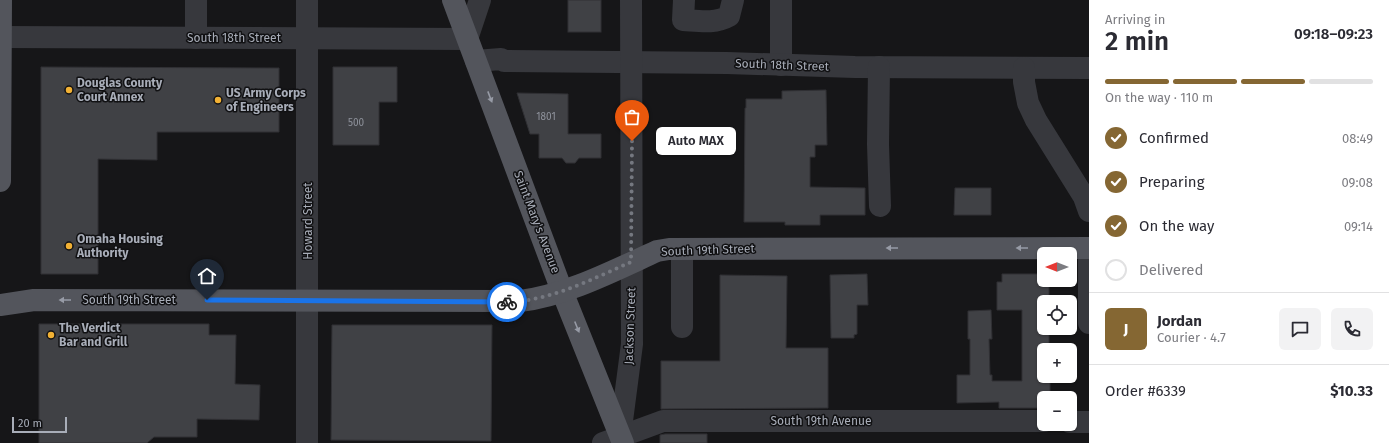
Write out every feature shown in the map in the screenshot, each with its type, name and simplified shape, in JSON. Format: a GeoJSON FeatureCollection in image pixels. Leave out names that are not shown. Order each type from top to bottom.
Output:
{"type":"FeatureCollection","features":[{"type":"Feature","properties":{"kind":"main road"},"geometry":{"type":"LineString","coordinates":[[0,181],[1,0]]}},
{"type":"Feature","properties":{"kind":"main road","name":"Saint Mary's Avenue"},"geometry":{"type":"LineString","coordinates":[[453,0],[562,291],[615,440]]}},
{"type":"Feature","properties":{"kind":"main road","name":"South 19th Street"},"geometry":{"type":"LineString","coordinates":[[0,305],[34,300],[515,302],[536,299],[562,291],[657,251],[682,249],[1089,248]]}},
{"type":"Feature","properties":{"kind":"street"},"geometry":{"type":"LineString","coordinates":[[196,0],[196,38]]}},
{"type":"Feature","properties":{"kind":"street","name":"Howard Street"},"geometry":{"type":"LineString","coordinates":[[307,443],[308,0]]}},
{"type":"Feature","properties":{"kind":"street"},"geometry":{"type":"LineString","coordinates":[[467,39],[480,0]]}},
{"type":"Feature","properties":{"kind":"street","name":"Jackson Street"},"geometry":{"type":"LineString","coordinates":[[615,440],[632,344],[632,0]]}},
{"type":"Feature","properties":{"kind":"street"},"geometry":{"type":"LineString","coordinates":[[684,0],[683,20],[706,22],[721,21],[729,16],[733,0]]}},
{"type":"Feature","properties":{"kind":"street"},"geometry":{"type":"LineString","coordinates":[[781,0],[781,65]]}},
{"type":"Feature","properties":{"kind":"street","name":"South 18th Street"},"geometry":{"type":"LineString","coordinates":[[1,37],[467,39]]}},
{"type":"Feature","properties":{"kind":"street","name":"South 18th Street"},"geometry":{"type":"LineString","coordinates":[[476,61],[501,59],[504,61],[728,62],[781,65],[878,67],[1089,68]]}},
{"type":"Feature","properties":{"kind":"street"},"geometry":{"type":"LineString","coordinates":[[878,67],[880,206]]}},
{"type":"Feature","properties":{"kind":"street"},"geometry":{"type":"LineString","coordinates":[[1024,68],[1024,82],[1028,103],[1036,120],[1084,197],[1089,211]]}},
{"type":"Feature","properties":{"kind":"street"},"geometry":{"type":"LineString","coordinates":[[682,249],[682,327]]}},
{"type":"Feature","properties":{"kind":"street"},"geometry":{"type":"LineString","coordinates":[[1089,251],[1089,323]]}},
{"type":"Feature","properties":{"kind":"street","name":"South 19th Avenue"},"geometry":{"type":"LineString","coordinates":[[615,440],[663,421],[1037,422]]}},
{"type":"Feature","properties":{"kind":"street"},"geometry":{"type":"LineString","coordinates":[[1077,422],[1089,422]]}},
{"type":"Feature","properties":{"kind":"building"},"geometry":{"type":"Polygon","coordinates":[[[568,0],[601,0],[601,32],[568,32],[568,0]]]}},
{"type":"Feature","properties":{"kind":"building"},"geometry":{"type":"Polygon","coordinates":[[[41,67],[279,68],[279,132],[157,132],[157,160],[98,159],[98,274],[41,274],[41,67]]]}},
{"type":"Feature","properties":{"kind":"building"},"geometry":{"type":"Polygon","coordinates":[[[333,67],[397,67],[397,102],[379,102],[379,145],[333,145],[333,67]]]}},
{"type":"Feature","properties":{"kind":"building"},"geometry":{"type":"Polygon","coordinates":[[[826,90],[827,145],[815,145],[815,157],[810,157],[810,187],[865,188],[865,215],[820,215],[820,225],[785,225],[785,222],[744,222],[746,99],[782,99],[782,91],[826,90]]]}},
{"type":"Feature","properties":{"kind":"building"},"geometry":{"type":"Polygon","coordinates":[[[517,93],[568,94],[568,134],[601,134],[601,158],[579,158],[575,163],[566,163],[562,158],[539,158],[539,134],[530,134],[517,93]]]}},
{"type":"Feature","properties":{"kind":"building"},"geometry":{"type":"Polygon","coordinates":[[[955,188],[991,188],[991,215],[954,215],[955,188]]]}},
{"type":"Feature","properties":{"kind":"building"},"geometry":{"type":"Polygon","coordinates":[[[867,274],[868,305],[857,305],[857,334],[854,335],[854,338],[831,338],[830,275],[867,274]]]}},
{"type":"Feature","properties":{"kind":"building"},"geometry":{"type":"Polygon","coordinates":[[[1002,274],[1037,274],[1037,287],[1049,287],[1049,295],[1037,295],[1037,335],[1049,335],[1049,343],[1037,343],[1037,383],[1050,383],[1050,391],[1037,391],[1037,408],[999,408],[999,402],[957,403],[957,375],[970,375],[968,311],[991,310],[992,339],[989,339],[990,375],[992,375],[992,381],[1022,381],[1022,310],[997,310],[997,282],[1002,282],[1002,274]]]}},
{"type":"Feature","properties":{"kind":"building"},"geometry":{"type":"Polygon","coordinates":[[[720,275],[787,276],[786,348],[828,348],[828,408],[661,409],[661,361],[720,361],[720,275]]]}},
{"type":"Feature","properties":{"kind":"building"},"geometry":{"type":"Polygon","coordinates":[[[39,324],[209,324],[209,335],[236,335],[235,384],[260,385],[259,420],[197,419],[197,437],[154,437],[147,443],[39,443],[39,324]]]}},
{"type":"Feature","properties":{"kind":"building"},"geometry":{"type":"Polygon","coordinates":[[[332,325],[492,325],[491,441],[331,440],[332,325]]]}},
{"type":"Feature","properties":{"kind":"building"},"geometry":{"type":"Polygon","coordinates":[[[707,434],[707,443],[660,443],[660,435],[707,434]]]}},
{"type":"Feature","properties":{"kind":"way so far"},"geometry":{"type":"LineString","coordinates":[[507,302],[536,299],[562,291],[631,262],[632,141]]}},
{"type":"Feature","properties":{"kind":"place","name":"Douglas County Court Annex"},"geometry":{"type":"Point","coordinates":[69,90]}},
{"type":"Feature","properties":{"kind":"place","name":"US Army Corps of Engineers"},"geometry":{"type":"Point","coordinates":[218,100]}},
{"type":"Feature","properties":{"kind":"place","name":"Auto MAX"},"geometry":{"type":"Point","coordinates":[632,141]}},
{"type":"Feature","properties":{"kind":"place","name":"Omaha Housing Authority"},"geometry":{"type":"Point","coordinates":[69,246]}},
{"type":"Feature","properties":{"kind":"place","name":"The Verdict Bar and Grill"},"geometry":{"type":"Point","coordinates":[51,335]}},
{"type":"Feature","properties":{"kind":"route"},"geometry":{"type":"LineString","coordinates":[[207,300],[507,302]]}}]}
